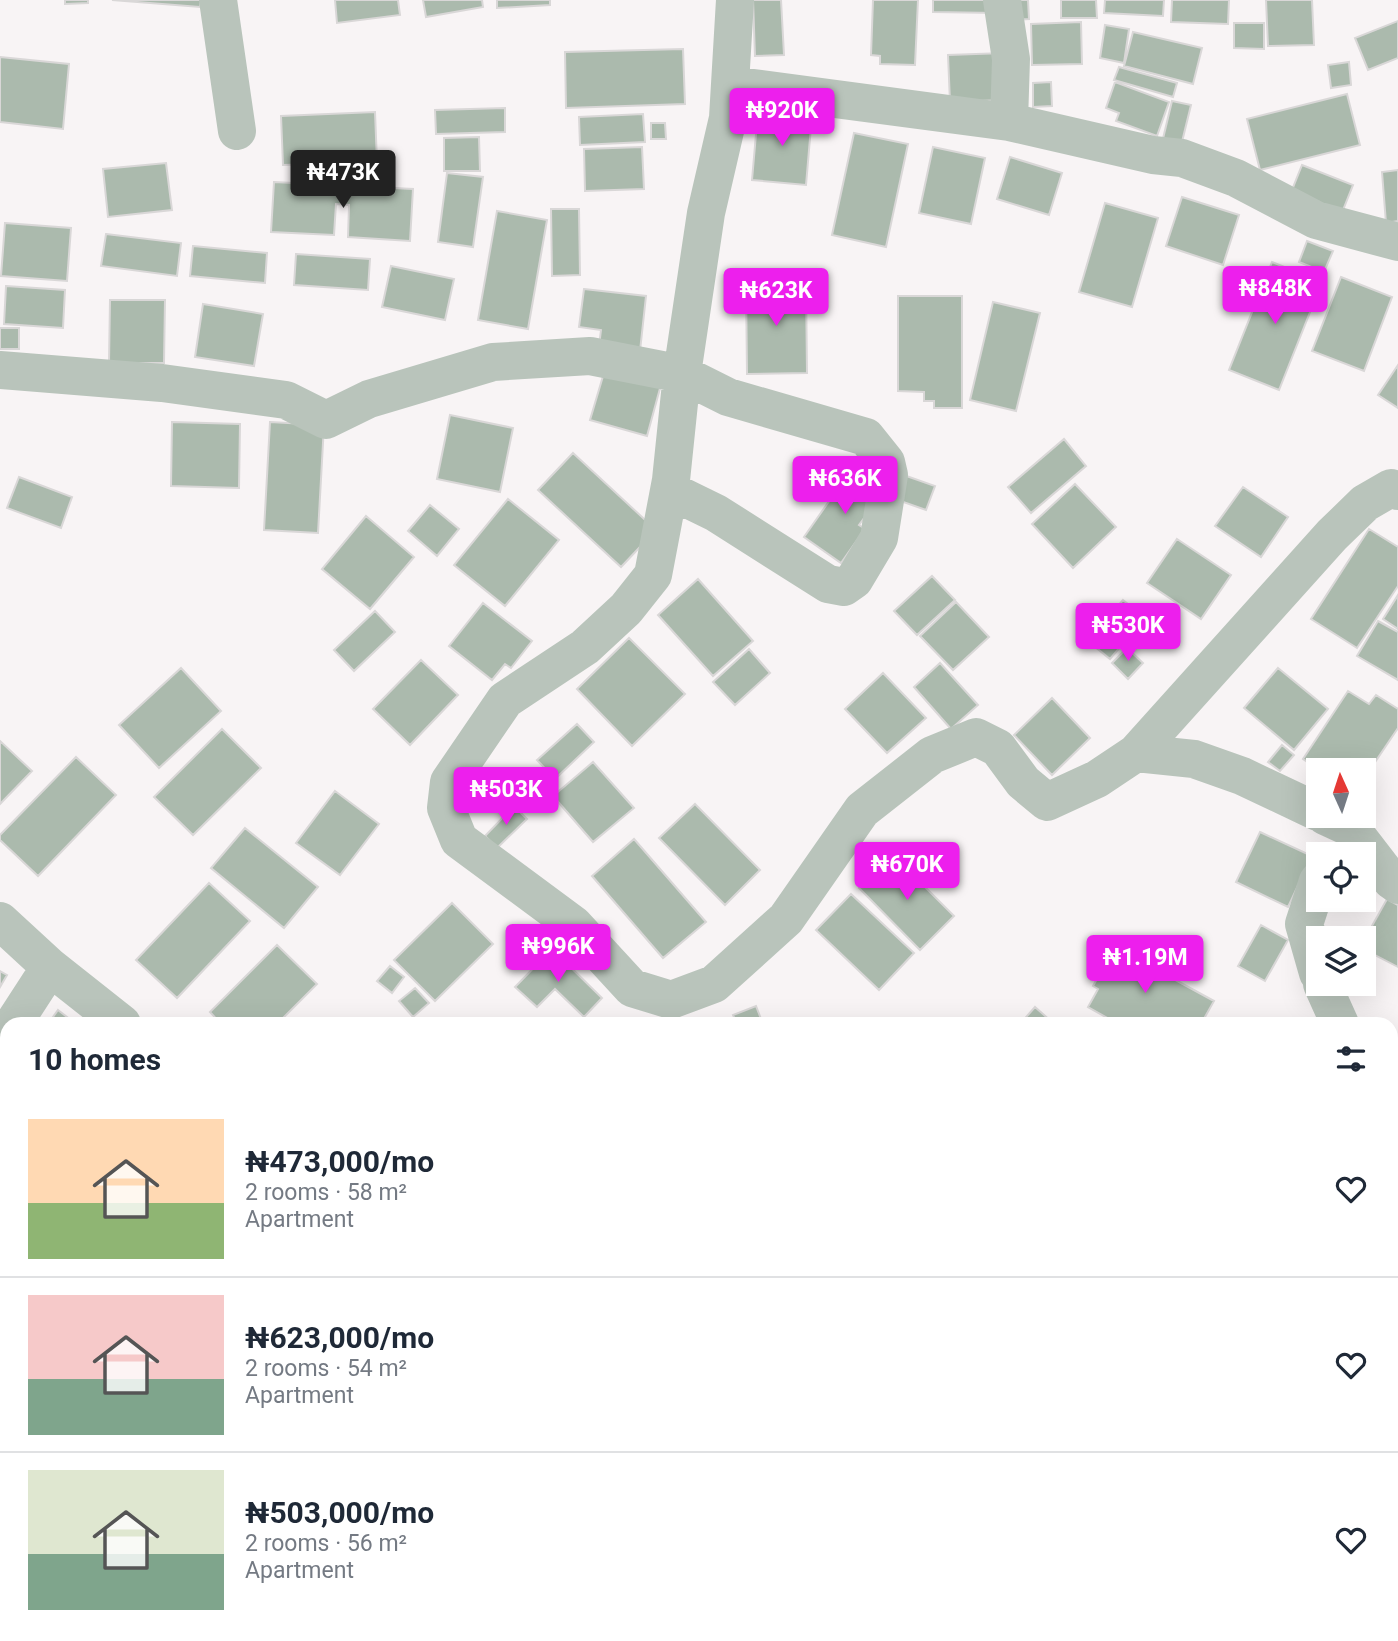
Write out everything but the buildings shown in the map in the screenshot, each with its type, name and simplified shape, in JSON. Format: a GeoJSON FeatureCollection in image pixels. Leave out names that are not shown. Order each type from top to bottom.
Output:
{"type":"FeatureCollection","features":[{"type":"Feature","properties":{"kind":"street"},"geometry":{"type":"LineString","coordinates":[[218,0],[237,131]]}},
{"type":"Feature","properties":{"kind":"street"},"geometry":{"type":"LineString","coordinates":[[735,0],[728,118],[706,213],[682,374],[669,490],[653,575],[626,609],[585,647],[505,700],[449,782],[446,808],[459,840],[573,925],[632,988],[671,1000],[714,984],[786,919],[862,810],[932,755],[976,737],[998,748],[1023,782],[1047,802],[1097,779],[1136,752],[1332,535],[1365,503],[1391,488],[1398,491]]}},
{"type":"Feature","properties":{"kind":"street"},"geometry":{"type":"LineString","coordinates":[[1002,0],[1011,59],[1009,122]]}},
{"type":"Feature","properties":{"kind":"street"},"geometry":{"type":"LineString","coordinates":[[730,85],[1009,122],[1153,155],[1182,158],[1236,178],[1316,220],[1398,242]]}},
{"type":"Feature","properties":{"kind":"street"},"geometry":{"type":"LineString","coordinates":[[0,370],[162,383],[286,400],[326,420],[369,399],[493,362],[590,356],[682,374],[728,397],[866,438],[886,462],[889,475],[879,538],[854,580],[844,587],[828,584],[716,513],[669,490]]}},
{"type":"Feature","properties":{"kind":"street"},"geometry":{"type":"LineString","coordinates":[[1136,752],[1194,759],[1242,776],[1306,812]]}},
{"type":"Feature","properties":{"kind":"street"},"geometry":{"type":"LineString","coordinates":[[1333,828],[1398,885]]}},
{"type":"Feature","properties":{"kind":"street"},"geometry":{"type":"LineString","coordinates":[[1306,931],[1304,924],[1308,912]]}},
{"type":"Feature","properties":{"kind":"street"},"geometry":{"type":"LineString","coordinates":[[0,921],[50,967],[113,1017]]}},
{"type":"Feature","properties":{"kind":"street"},"geometry":{"type":"LineString","coordinates":[[18,1017],[50,967]]}},
{"type":"Feature","properties":{"kind":"street"},"geometry":{"type":"LineString","coordinates":[[1327,996],[1337,1017]]}}]}
